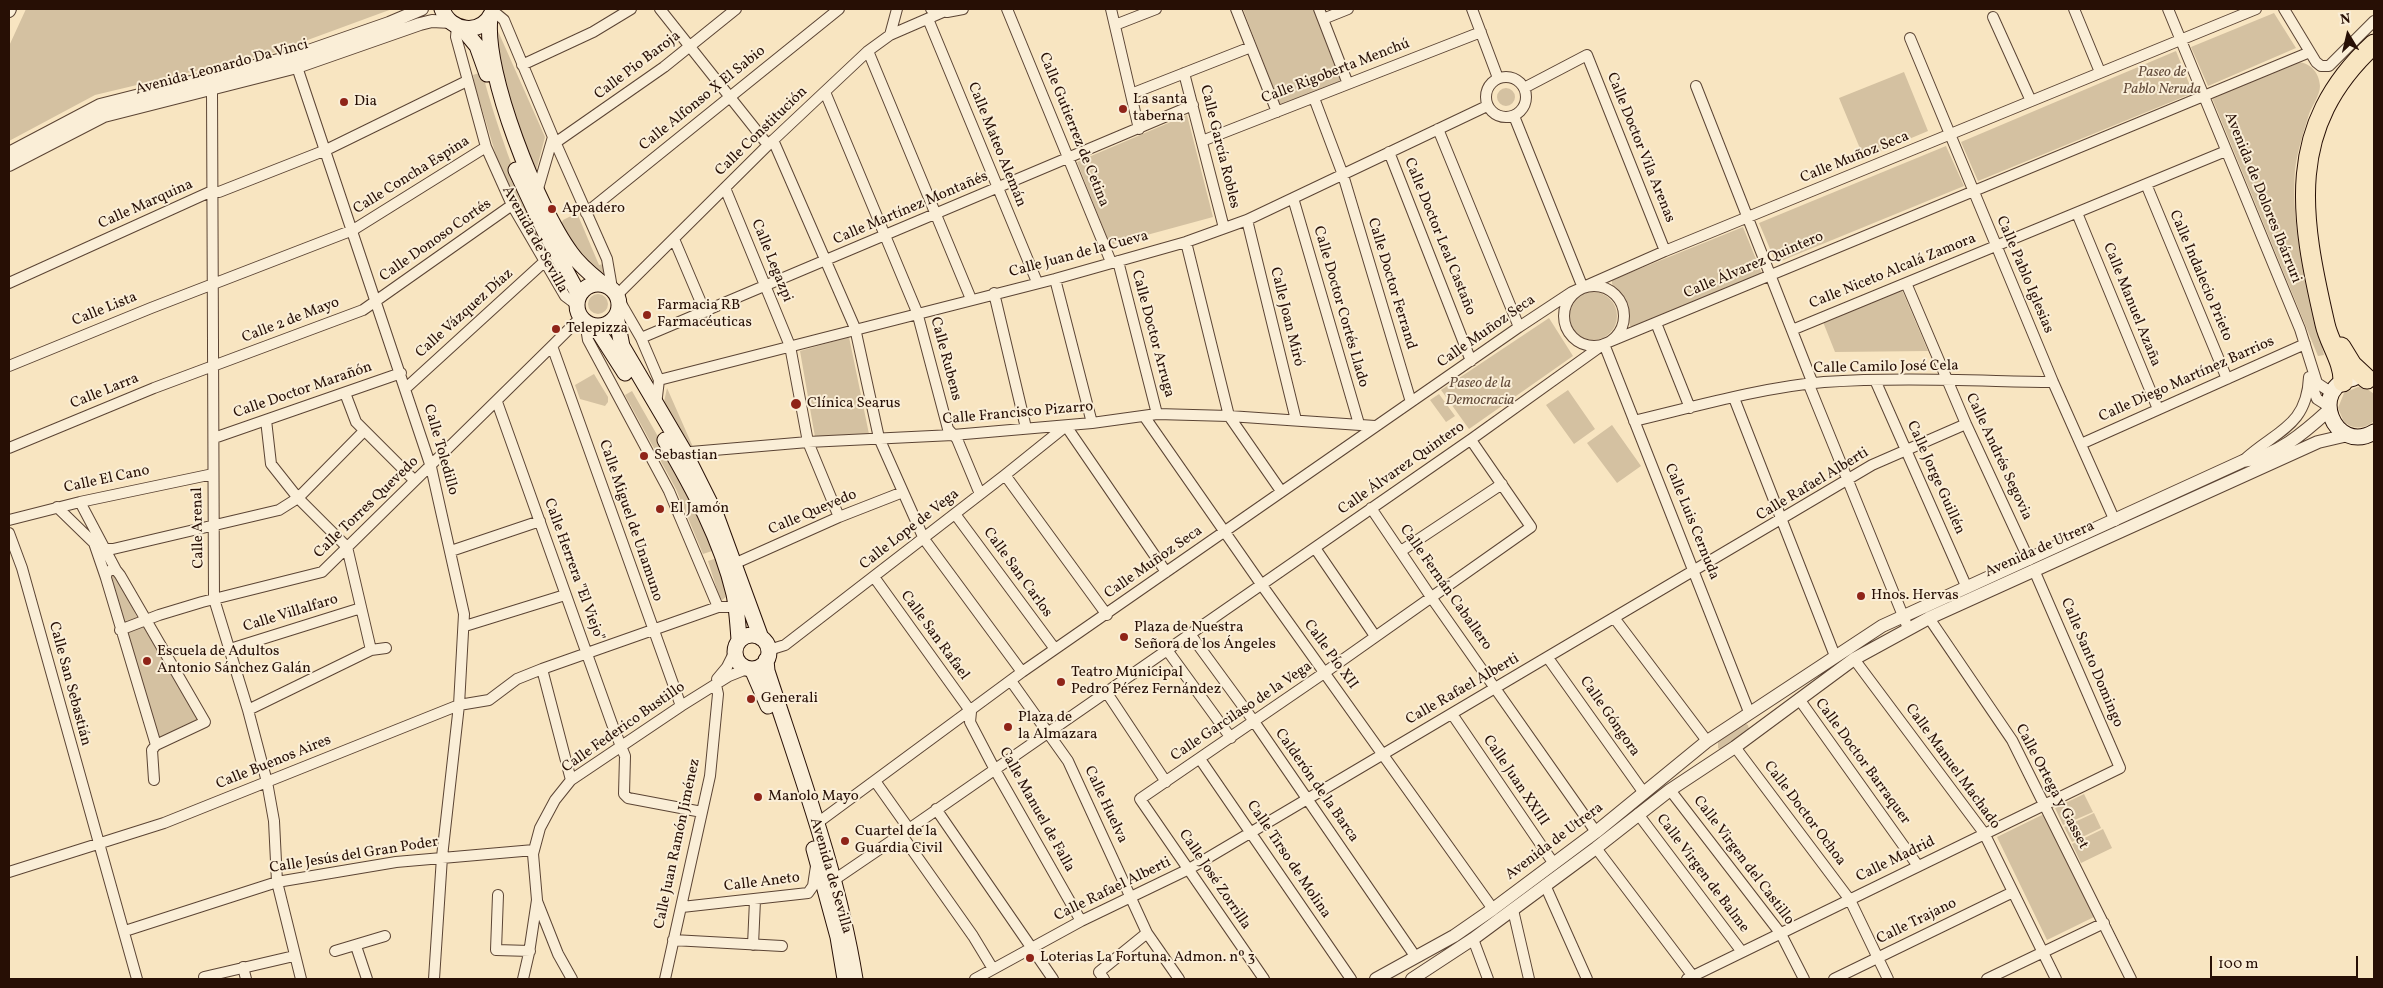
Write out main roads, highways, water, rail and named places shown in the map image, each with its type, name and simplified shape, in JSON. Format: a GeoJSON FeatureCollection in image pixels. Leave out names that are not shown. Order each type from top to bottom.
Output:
{"type":"FeatureCollection","features":[{"type":"Feature","properties":{"kind":"highway"},"geometry":{"type":"LineString","coordinates":[[2333,397],[2342,367],[2324,322],[2307,236],[2304,185],[2312,145],[2329,100],[2345,76],[2374,44]]}},
{"type":"Feature","properties":{"kind":"highway"},"geometry":{"type":"LineString","coordinates":[[2372,377],[2347,358],[2339,341],[2330,312],[2316,200],[2317,161],[2326,124],[2338,97],[2350,78],[2374,53]]}},
{"type":"Feature","properties":{"kind":"main road"},"geometry":{"type":"LineString","coordinates":[[442,9],[456,26],[479,26],[496,13]]}},
{"type":"Feature","properties":{"kind":"main road","name":"Avenida de Sevilla"},"geometry":{"type":"LineString","coordinates":[[496,13],[490,43],[493,62],[521,154],[537,192],[572,255],[613,292]]}},
{"type":"Feature","properties":{"kind":"main road","name":"Avenida de Sevilla"},"geometry":{"type":"LineString","coordinates":[[456,26],[469,35],[482,57],[509,150],[524,188],[583,312],[608,342],[692,487],[720,551],[736,606],[737,646]]}},
{"type":"Feature","properties":{"kind":"main road"},"geometry":{"type":"LineString","coordinates":[[590,285],[613,292],[616,316],[607,324],[583,312],[590,285]]}},
{"type":"Feature","properties":{"kind":"main road","name":"Avenida de Sevilla"},"geometry":{"type":"LineString","coordinates":[[616,316],[622,346],[684,453],[716,515],[736,563],[765,649],[767,670],[834,880],[848,934],[855,979]]}},
{"type":"Feature","properties":{"kind":"main road"},"geometry":{"type":"LineString","coordinates":[[2372,377],[2350,378],[2333,397],[2334,424],[2348,435],[2364,436],[2374,432]]}},
{"type":"Feature","properties":{"kind":"main road"},"geometry":{"type":"LineString","coordinates":[[750,635],[765,649],[760,666],[750,668],[740,664],[737,646],[750,635]]}},
{"type":"Feature","properties":{"kind":"main road","name":"Avenida de Sevilla"},"geometry":{"type":"LineString","coordinates":[[750,668],[758,679],[770,711],[817,858],[838,937],[845,979]]}},
{"type":"Feature","properties":{"kind":"place","name":"Dia"},"geometry":{"type":"Point","coordinates":[344,102]}},
{"type":"Feature","properties":{"kind":"place","name":"La santa taberna"},"geometry":{"type":"Point","coordinates":[1123,109]}},
{"type":"Feature","properties":{"kind":"place","name":"Apeadero"},"geometry":{"type":"Point","coordinates":[552,209]}},
{"type":"Feature","properties":{"kind":"place","name":"Farmacia RB Farmacéuticas"},"geometry":{"type":"Point","coordinates":[647,315]}},
{"type":"Feature","properties":{"kind":"place","name":"Telepizza"},"geometry":{"type":"Point","coordinates":[556,329]}},
{"type":"Feature","properties":{"kind":"place","name":"Clínica Searus"},"geometry":{"type":"Point","coordinates":[796,404]}},
{"type":"Feature","properties":{"kind":"place","name":"Sebastian"},"geometry":{"type":"Point","coordinates":[644,456]}},
{"type":"Feature","properties":{"kind":"place","name":"El Jamón"},"geometry":{"type":"Point","coordinates":[660,509]}},
{"type":"Feature","properties":{"kind":"place","name":"Hnos. Hervas"},"geometry":{"type":"Point","coordinates":[1861,596]}},
{"type":"Feature","properties":{"kind":"place","name":"Plaza de Nuestra Señora de los Ángeles"},"geometry":{"type":"Point","coordinates":[1124,637]}},
{"type":"Feature","properties":{"kind":"place","name":"Escuela de Adultos Antonio Sánchez Galán"},"geometry":{"type":"Point","coordinates":[147,661]}},
{"type":"Feature","properties":{"kind":"place","name":"Teatro Municipal Pedro Pérez Fernández"},"geometry":{"type":"Point","coordinates":[1061,682]}},
{"type":"Feature","properties":{"kind":"place","name":"Generali"},"geometry":{"type":"Point","coordinates":[751,699]}},
{"type":"Feature","properties":{"kind":"place","name":"Plaza de la Almazara"},"geometry":{"type":"Point","coordinates":[1008,727]}},
{"type":"Feature","properties":{"kind":"place","name":"Manolo Mayo"},"geometry":{"type":"Point","coordinates":[758,797]}},
{"type":"Feature","properties":{"kind":"place","name":"Cuartel de la Guardia Civil"},"geometry":{"type":"Point","coordinates":[845,841]}},
{"type":"Feature","properties":{"kind":"place","name":"Loterias La Fortuna. Admon. nº 3"},"geometry":{"type":"Point","coordinates":[1030,958]}},
{"type":"Feature","properties":{"kind":"park label","name":"Paseo de Pablo Neruda"},"geometry":{"type":"Point","coordinates":[2162,82]}},
{"type":"Feature","properties":{"kind":"park label","name":"Paseo de la Democracia"},"geometry":{"type":"Point","coordinates":[1480,392]}}]}
